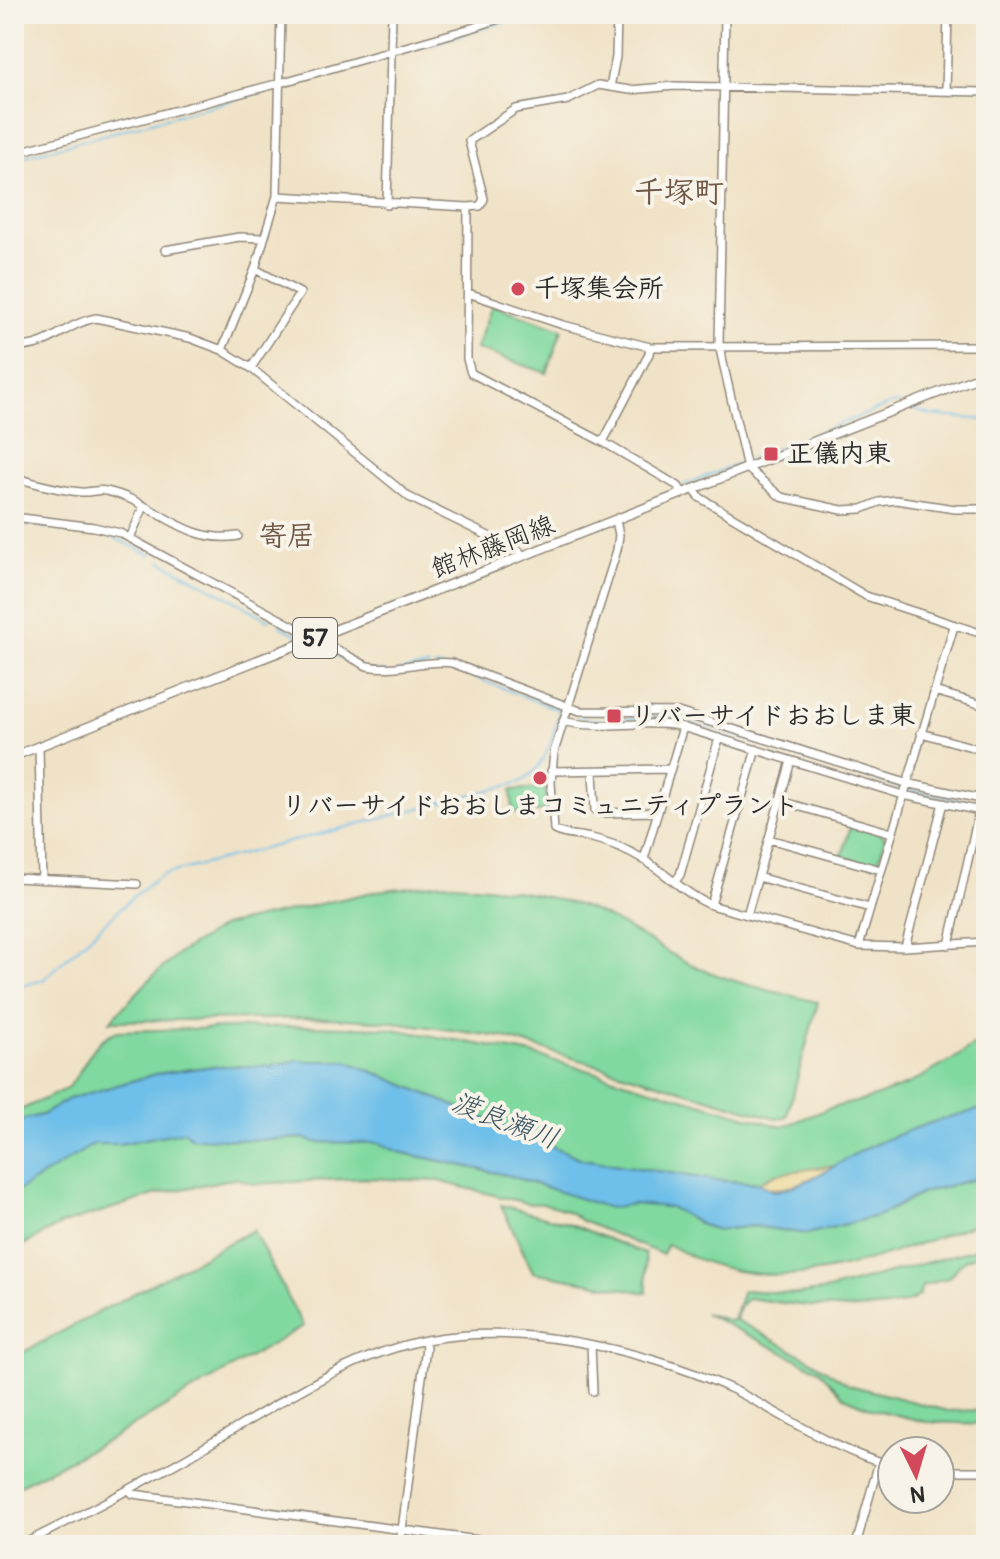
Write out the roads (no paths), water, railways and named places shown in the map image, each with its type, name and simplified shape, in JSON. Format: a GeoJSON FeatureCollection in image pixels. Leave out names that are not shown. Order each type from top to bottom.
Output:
{"type":"FeatureCollection","features":[{"type":"Feature","properties":{"kind":"main road","name":"館林藤岡線"},"geometry":{"type":"LineString","coordinates":[[14,756],[986,374]]}},
{"type":"Feature","properties":{"kind":"street"},"geometry":{"type":"LineString","coordinates":[[222,350],[255,269],[277,196],[281,14]]}},
{"type":"Feature","properties":{"kind":"street"},"geometry":{"type":"LineString","coordinates":[[387,205],[392,14]]}},
{"type":"Feature","properties":{"kind":"street"},"geometry":{"type":"LineString","coordinates":[[14,153],[280,83],[513,14]]}},
{"type":"Feature","properties":{"kind":"street"},"geometry":{"type":"LineString","coordinates":[[610,87],[616,57],[617,14]]}},
{"type":"Feature","properties":{"kind":"street"},"geometry":{"type":"LineString","coordinates":[[725,14],[719,345],[747,468],[781,497],[842,510],[862,509],[879,502],[896,500],[955,509],[986,509]]}},
{"type":"Feature","properties":{"kind":"street"},"geometry":{"type":"LineString","coordinates":[[946,91],[948,14]]}},
{"type":"Feature","properties":{"kind":"street"},"geometry":{"type":"LineString","coordinates":[[277,196],[334,198],[387,205],[480,206],[484,199],[469,141],[522,107],[561,102],[598,85],[630,90],[675,86],[986,92]]}},
{"type":"Feature","properties":{"kind":"street"},"geometry":{"type":"LineString","coordinates":[[468,207],[467,359],[471,373],[603,442],[678,486],[683,493]]}},
{"type":"Feature","properties":{"kind":"street"},"geometry":{"type":"LineString","coordinates":[[165,250],[239,237],[264,238]]}},
{"type":"Feature","properties":{"kind":"street"},"geometry":{"type":"LineString","coordinates":[[251,368],[300,293],[255,269]]}},
{"type":"Feature","properties":{"kind":"street"},"geometry":{"type":"LineString","coordinates":[[468,293],[563,325],[650,347],[986,346]]}},
{"type":"Feature","properties":{"kind":"street"},"geometry":{"type":"LineString","coordinates":[[14,347],[42,344],[85,320],[96,318],[190,338],[222,350],[251,368],[409,497],[519,551],[523,556]]}},
{"type":"Feature","properties":{"kind":"street"},"geometry":{"type":"LineString","coordinates":[[603,442],[650,347]]}},
{"type":"Feature","properties":{"kind":"street"},"geometry":{"type":"LineString","coordinates":[[14,477],[46,487],[83,492],[104,490],[144,506],[177,526],[214,538],[238,536]]}},
{"type":"Feature","properties":{"kind":"street"},"geometry":{"type":"LineString","coordinates":[[694,489],[699,497],[866,596],[986,635]]}},
{"type":"Feature","properties":{"kind":"street"},"geometry":{"type":"LineString","coordinates":[[130,538],[144,506]]}},
{"type":"Feature","properties":{"kind":"street"},"geometry":{"type":"LineString","coordinates":[[14,517],[110,530],[130,538],[367,666],[391,668],[431,661],[452,663],[568,707],[596,713],[678,712],[906,783],[986,800]]}},
{"type":"Feature","properties":{"kind":"street"},"geometry":{"type":"LineString","coordinates":[[616,520],[619,535],[617,550],[563,721],[551,771],[554,830],[609,843],[644,859],[695,897],[711,905],[859,946],[905,947],[986,942]]}},
{"type":"Feature","properties":{"kind":"street"},"geometry":{"type":"LineString","coordinates":[[859,946],[954,626]]}},
{"type":"Feature","properties":{"kind":"street"},"geometry":{"type":"LineString","coordinates":[[934,691],[986,706]]}},
{"type":"Feature","properties":{"kind":"street"},"geometry":{"type":"LineString","coordinates":[[563,721],[587,726],[662,723],[683,727],[903,795],[982,812],[949,945]]}},
{"type":"Feature","properties":{"kind":"street"},"geometry":{"type":"LineString","coordinates":[[644,859],[683,727]]}},
{"type":"Feature","properties":{"kind":"street"},"geometry":{"type":"LineString","coordinates":[[921,733],[986,751]]}},
{"type":"Feature","properties":{"kind":"street"},"geometry":{"type":"LineString","coordinates":[[676,880],[719,738]]}},
{"type":"Feature","properties":{"kind":"street"},"geometry":{"type":"LineString","coordinates":[[39,746],[42,880]]}},
{"type":"Feature","properties":{"kind":"street"},"geometry":{"type":"LineString","coordinates":[[711,905],[756,749]]}},
{"type":"Feature","properties":{"kind":"street"},"geometry":{"type":"LineString","coordinates":[[747,915],[791,761]]}},
{"type":"Feature","properties":{"kind":"street"},"geometry":{"type":"LineString","coordinates":[[551,771],[670,769]]}},
{"type":"Feature","properties":{"kind":"street"},"geometry":{"type":"LineString","coordinates":[[593,771],[595,810],[600,813],[658,812]]}},
{"type":"Feature","properties":{"kind":"street"},"geometry":{"type":"LineString","coordinates":[[780,801],[892,833]]}},
{"type":"Feature","properties":{"kind":"street"},"geometry":{"type":"LineString","coordinates":[[905,947],[943,803]]}},
{"type":"Feature","properties":{"kind":"street"},"geometry":{"type":"LineString","coordinates":[[769,839],[881,870]]}},
{"type":"Feature","properties":{"kind":"street"},"geometry":{"type":"LineString","coordinates":[[758,877],[870,908]]}},
{"type":"Feature","properties":{"kind":"street"},"geometry":{"type":"LineString","coordinates":[[14,878],[137,884]]}},
{"type":"Feature","properties":{"kind":"street"},"geometry":{"type":"LineString","coordinates":[[21,1545],[129,1490],[317,1382],[381,1353],[461,1335],[496,1334],[591,1345],[691,1371],[742,1394],[816,1435],[876,1461]]}},
{"type":"Feature","properties":{"kind":"street"},"geometry":{"type":"LineString","coordinates":[[400,1545],[426,1347],[424,1341]]}},
{"type":"Feature","properties":{"kind":"street"},"geometry":{"type":"LineString","coordinates":[[591,1345],[593,1391]]}},
{"type":"Feature","properties":{"kind":"street"},"geometry":{"type":"LineString","coordinates":[[956,1471],[986,1471]]}},
{"type":"Feature","properties":{"kind":"street"},"geometry":{"type":"LineString","coordinates":[[856,1545],[876,1473]]}},
{"type":"Feature","properties":{"kind":"street"},"geometry":{"type":"LineString","coordinates":[[129,1490],[133,1494],[516,1545]]}},
{"type":"Feature","properties":{"kind":"water"},"geometry":{"type":"Polygon","coordinates":[[[296,1061],[347,1061],[582,1159],[714,1180],[758,1183],[774,1191],[801,1183],[901,1133],[986,1108],[986,1176],[922,1193],[880,1215],[807,1234],[754,1226],[718,1230],[702,1225],[670,1207],[633,1204],[609,1208],[511,1176],[399,1152],[379,1143],[313,1142],[303,1138],[191,1138],[185,1131],[120,1144],[94,1144],[14,1193],[14,1125],[25,1119],[42,1115],[69,1099],[156,1074],[214,1066],[269,1066],[296,1061]]]}},
{"type":"Feature","properties":{"kind":"waterway"},"geometry":{"type":"LineString","coordinates":[[14,159],[307,80],[533,14]]}},
{"type":"Feature","properties":{"kind":"waterway"},"geometry":{"type":"LineString","coordinates":[[748,460],[894,403],[899,404]]}},
{"type":"Feature","properties":{"kind":"waterway"},"geometry":{"type":"LineString","coordinates":[[909,408],[930,415],[986,420]]}},
{"type":"Feature","properties":{"kind":"waterway"},"geometry":{"type":"LineString","coordinates":[[684,485],[742,462]]}},
{"type":"Feature","properties":{"kind":"waterway"},"geometry":{"type":"LineString","coordinates":[[14,523],[29,526]]}},
{"type":"Feature","properties":{"kind":"waterway"},"geometry":{"type":"LineString","coordinates":[[40,527],[106,534],[151,555]]}},
{"type":"Feature","properties":{"kind":"waterway"},"geometry":{"type":"LineString","coordinates":[[161,561],[270,620]]}},
{"type":"Feature","properties":{"kind":"waterway"},"geometry":{"type":"LineString","coordinates":[[279,625],[303,638]]}},
{"type":"Feature","properties":{"kind":"waterway"},"geometry":{"type":"LineString","coordinates":[[318,646],[365,671],[386,672]]}},
{"type":"Feature","properties":{"kind":"waterway"},"geometry":{"type":"LineString","coordinates":[[397,671],[429,666]]}},
{"type":"Feature","properties":{"kind":"waterway"},"geometry":{"type":"LineString","coordinates":[[435,666],[455,670],[562,711]]}},
{"type":"Feature","properties":{"kind":"waterway"},"geometry":{"type":"LineString","coordinates":[[14,988],[43,980],[135,895],[162,875],[521,782],[543,760],[560,710]]}},
{"type":"Feature","properties":{"kind":"waterway"},"geometry":{"type":"LineString","coordinates":[[576,717],[600,720],[670,717],[787,753]]}},
{"type":"Feature","properties":{"kind":"waterway"},"geometry":{"type":"LineString","coordinates":[[799,756],[901,788]]}},
{"type":"Feature","properties":{"kind":"waterway"},"geometry":{"type":"LineString","coordinates":[[909,790],[986,806]]}},
{"type":"Feature","properties":{"kind":"place","name":"千塚集会所"},"geometry":{"type":"Point","coordinates":[518,289]}},
{"type":"Feature","properties":{"kind":"place","name":"正儀内東"},"geometry":{"type":"Point","coordinates":[771,454]}},
{"type":"Feature","properties":{"kind":"place","name":"リバーサイドおおしま東"},"geometry":{"type":"Point","coordinates":[614,716]}},
{"type":"Feature","properties":{"kind":"place","name":"リバーサイドおおしまコミュニティプラント"},"geometry":{"type":"Point","coordinates":[540,778]}},
{"type":"Feature","properties":{"kind":"district","name":"千塚町"},"geometry":{"type":"Point","coordinates":[679,192]}},
{"type":"Feature","properties":{"kind":"district","name":"寄居"},"geometry":{"type":"Point","coordinates":[287,536]}},
{"type":"Feature","properties":{"kind":"water label","name":"渡良瀬川"},"geometry":{"type":"Point","coordinates":[505,1121]}}]}
